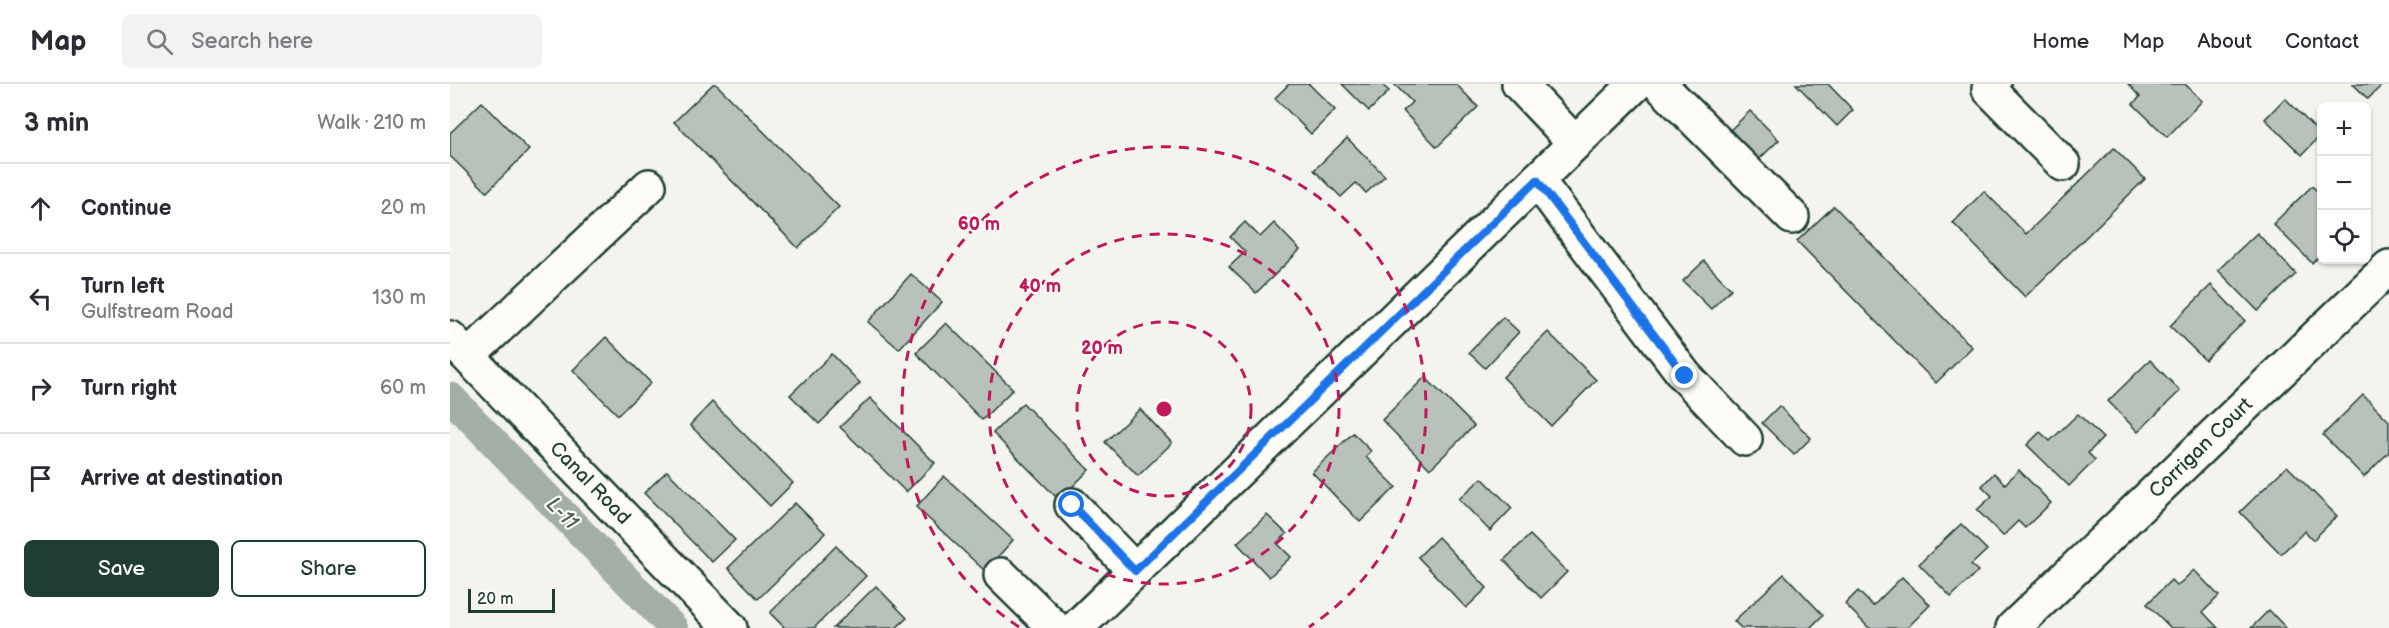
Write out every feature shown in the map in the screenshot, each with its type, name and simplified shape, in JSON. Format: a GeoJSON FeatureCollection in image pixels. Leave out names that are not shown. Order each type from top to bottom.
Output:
{"type":"FeatureCollection","features":[{"type":"Feature","properties":{"kind":"street"},"geometry":{"type":"LineString","coordinates":[[1519,84],[1575,143]]}},
{"type":"Feature","properties":{"kind":"street"},"geometry":{"type":"LineString","coordinates":[[1076,628],[1635,84]]}},
{"type":"Feature","properties":{"kind":"street"},"geometry":{"type":"LineString","coordinates":[[1659,84],[1792,217]]}},
{"type":"Feature","properties":{"kind":"street"},"geometry":{"type":"LineString","coordinates":[[1994,84],[1989,89],[2062,164]]}},
{"type":"Feature","properties":{"kind":"street"},"geometry":{"type":"LineString","coordinates":[[1537,180],[1685,376],[1745,439]]}},
{"type":"Feature","properties":{"kind":"street"},"geometry":{"type":"LineString","coordinates":[[459,347],[649,186]]}},
{"type":"Feature","properties":{"kind":"street","name":"Corrigan Court"},"geometry":{"type":"LineString","coordinates":[[2013,628],[2389,267]]}},
{"type":"Feature","properties":{"kind":"street","name":"Canal Road"},"geometry":{"type":"LineString","coordinates":[[459,347],[730,628]]}},
{"type":"Feature","properties":{"kind":"street"},"geometry":{"type":"LineString","coordinates":[[1072,505],[1135,571]]}},
{"type":"Feature","properties":{"kind":"street"},"geometry":{"type":"LineString","coordinates":[[1001,575],[1055,628]]}},
{"type":"Feature","properties":{"kind":"building"},"geometry":{"type":"Polygon","coordinates":[[[713,84],[716,84],[839,207],[798,248],[674,122],[713,84]]]}},
{"type":"Feature","properties":{"kind":"building"},"geometry":{"type":"Polygon","coordinates":[[[1289,84],[1309,84],[1335,110],[1311,134],[1275,98],[1289,84]]]}},
{"type":"Feature","properties":{"kind":"building"},"geometry":{"type":"Polygon","coordinates":[[[1342,84],[1381,84],[1389,91],[1369,111],[1342,84]]]}},
{"type":"Feature","properties":{"kind":"building"},"geometry":{"type":"Polygon","coordinates":[[[1394,84],[1456,84],[1478,107],[1437,147],[1403,111],[1412,102],[1394,84]]]}},
{"type":"Feature","properties":{"kind":"building"},"geometry":{"type":"Polygon","coordinates":[[[1796,84],[1828,84],[1853,110],[1837,126],[1796,84]]]}},
{"type":"Feature","properties":{"kind":"building"},"geometry":{"type":"Polygon","coordinates":[[[2128,84],[2185,84],[2202,101],[2167,137],[2133,104],[2140,97],[2128,84]]]}},
{"type":"Feature","properties":{"kind":"building"},"geometry":{"type":"Polygon","coordinates":[[[2353,84],[2383,84],[2368,99],[2353,84]]]}},
{"type":"Feature","properties":{"kind":"building"},"geometry":{"type":"Polygon","coordinates":[[[2285,98],[2317,131],[2317,139],[2302,155],[2265,119],[2285,98]]]}},
{"type":"Feature","properties":{"kind":"building"},"geometry":{"type":"Polygon","coordinates":[[[482,102],[529,150],[487,192],[450,156],[450,133],[482,102]]]}},
{"type":"Feature","properties":{"kind":"building"},"geometry":{"type":"Polygon","coordinates":[[[1750,111],[1779,140],[1752,166],[1724,136],[1750,111]]]}},
{"type":"Feature","properties":{"kind":"building"},"geometry":{"type":"Polygon","coordinates":[[[1347,138],[1385,176],[1366,193],[1356,183],[1341,197],[1314,170],[1347,138]]]}},
{"type":"Feature","properties":{"kind":"building"},"geometry":{"type":"Polygon","coordinates":[[[2114,148],[2145,179],[2025,297],[1953,223],[1984,191],[2026,234],[2114,148]]]}},
{"type":"Feature","properties":{"kind":"building"},"geometry":{"type":"Polygon","coordinates":[[[2312,186],[2317,191],[2317,258],[2312,263],[2273,224],[2312,186]]]}},
{"type":"Feature","properties":{"kind":"building"},"geometry":{"type":"Polygon","coordinates":[[[1834,206],[1972,347],[1936,383],[1797,241],[1834,206]]]}},
{"type":"Feature","properties":{"kind":"building"},"geometry":{"type":"Polygon","coordinates":[[[1245,222],[1260,237],[1274,223],[1300,250],[1256,293],[1229,267],[1245,252],[1230,237],[1245,222]]]}},
{"type":"Feature","properties":{"kind":"building"},"geometry":{"type":"Polygon","coordinates":[[[2257,233],[2296,274],[2258,311],[2218,270],[2257,233]]]}},
{"type":"Feature","properties":{"kind":"building"},"geometry":{"type":"Polygon","coordinates":[[[1704,261],[1731,289],[1711,309],[1683,281],[1704,261]]]}},
{"type":"Feature","properties":{"kind":"building"},"geometry":{"type":"Polygon","coordinates":[[[911,274],[942,302],[899,349],[868,322],[911,274]]]}},
{"type":"Feature","properties":{"kind":"building"},"geometry":{"type":"Polygon","coordinates":[[[2211,285],[2245,321],[2205,360],[2170,326],[2211,285]]]}},
{"type":"Feature","properties":{"kind":"building"},"geometry":{"type":"Polygon","coordinates":[[[1503,317],[1519,332],[1485,368],[1469,353],[1503,317]]]}},
{"type":"Feature","properties":{"kind":"building"},"geometry":{"type":"Polygon","coordinates":[[[946,323],[1013,389],[982,420],[916,353],[946,323]]]}},
{"type":"Feature","properties":{"kind":"building"},"geometry":{"type":"Polygon","coordinates":[[[1548,332],[1596,380],[1551,426],[1503,377],[1548,332]]]}},
{"type":"Feature","properties":{"kind":"building"},"geometry":{"type":"Polygon","coordinates":[[[606,337],[651,383],[618,415],[573,370],[606,337]]]}},
{"type":"Feature","properties":{"kind":"building"},"geometry":{"type":"Polygon","coordinates":[[[832,354],[860,383],[819,424],[790,395],[832,354]]]}},
{"type":"Feature","properties":{"kind":"building"},"geometry":{"type":"Polygon","coordinates":[[[2150,360],[2180,391],[2138,432],[2108,401],[2150,360]]]}},
{"type":"Feature","properties":{"kind":"building"},"geometry":{"type":"Polygon","coordinates":[[[1425,377],[1474,426],[1430,469],[1382,420],[1425,377]]]}},
{"type":"Feature","properties":{"kind":"building"},"geometry":{"type":"Polygon","coordinates":[[[2363,395],[2389,421],[2389,452],[2364,477],[2323,435],[2363,395]]]}},
{"type":"Feature","properties":{"kind":"building"},"geometry":{"type":"Polygon","coordinates":[[[870,398],[935,463],[906,492],[840,427],[870,398]]]}},
{"type":"Feature","properties":{"kind":"building"},"geometry":{"type":"Polygon","coordinates":[[[712,402],[793,483],[770,506],[690,425],[712,402]]]}},
{"type":"Feature","properties":{"kind":"building"},"geometry":{"type":"Polygon","coordinates":[[[1023,403],[1089,470],[1059,500],[993,433],[1023,403]]]}},
{"type":"Feature","properties":{"kind":"building"},"geometry":{"type":"Polygon","coordinates":[[[1779,406],[1811,438],[1794,455],[1762,423],[1779,406]]]}},
{"type":"Feature","properties":{"kind":"building"},"geometry":{"type":"Polygon","coordinates":[[[1140,409],[1172,443],[1138,476],[1105,442],[1140,409]]]}},
{"type":"Feature","properties":{"kind":"building"},"geometry":{"type":"Polygon","coordinates":[[[2078,414],[2103,438],[2088,453],[2095,460],[2069,486],[2027,445],[2040,432],[2050,441],[2078,414]]]}},
{"type":"Feature","properties":{"kind":"building"},"geometry":{"type":"Polygon","coordinates":[[[1353,433],[1371,451],[1366,457],[1396,487],[1360,522],[1312,472],[1353,433]]]}},
{"type":"Feature","properties":{"kind":"building"},"geometry":{"type":"Polygon","coordinates":[[[2287,466],[2337,516],[2313,540],[2305,531],[2281,554],[2240,512],[2287,466]]]}},
{"type":"Feature","properties":{"kind":"building"},"geometry":{"type":"Polygon","coordinates":[[[2019,470],[2051,503],[2025,528],[2018,521],[2003,536],[1977,510],[1992,496],[1982,486],[1994,473],[2005,484],[2019,470]]]}},
{"type":"Feature","properties":{"kind":"building"},"geometry":{"type":"Polygon","coordinates":[[[667,471],[735,540],[712,562],[644,493],[667,471]]]}},
{"type":"Feature","properties":{"kind":"building"},"geometry":{"type":"Polygon","coordinates":[[[944,476],[1013,540],[985,571],[916,507],[944,476]]]}},
{"type":"Feature","properties":{"kind":"building"},"geometry":{"type":"Polygon","coordinates":[[[1482,478],[1512,508],[1490,531],[1459,499],[1482,478]]]}},
{"type":"Feature","properties":{"kind":"building"},"geometry":{"type":"Polygon","coordinates":[[[795,503],[825,533],[758,599],[728,568],[795,503]]]}},
{"type":"Feature","properties":{"kind":"building"},"geometry":{"type":"Polygon","coordinates":[[[1267,515],[1287,534],[1277,543],[1291,557],[1269,577],[1237,543],[1267,515]]]}},
{"type":"Feature","properties":{"kind":"building"},"geometry":{"type":"Polygon","coordinates":[[[1961,524],[1987,550],[1971,565],[1978,571],[1951,597],[1919,564],[1961,524]]]}},
{"type":"Feature","properties":{"kind":"building"},"geometry":{"type":"Polygon","coordinates":[[[1530,535],[1567,572],[1541,598],[1504,560],[1530,535]]]}},
{"type":"Feature","properties":{"kind":"building"},"geometry":{"type":"Polygon","coordinates":[[[1438,537],[1487,588],[1466,608],[1418,557],[1438,537]]]}},
{"type":"Feature","properties":{"kind":"building"},"geometry":{"type":"Polygon","coordinates":[[[836,546],[866,576],[814,628],[785,628],[770,613],[836,546]]]}},
{"type":"Feature","properties":{"kind":"building"},"geometry":{"type":"Polygon","coordinates":[[[2194,570],[2219,596],[2203,612],[2218,628],[2171,628],[2147,604],[2171,580],[2177,586],[2194,570]]]}},
{"type":"Feature","properties":{"kind":"building"},"geometry":{"type":"Polygon","coordinates":[[[1784,574],[1823,615],[1810,628],[1741,628],[1734,621],[1784,574]]]}},
{"type":"Feature","properties":{"kind":"building"},"geometry":{"type":"Polygon","coordinates":[[[1902,577],[1930,605],[1907,628],[1869,628],[1845,604],[1858,591],[1873,606],[1902,577]]]}},
{"type":"Feature","properties":{"kind":"building"},"geometry":{"type":"Polygon","coordinates":[[[876,586],[907,618],[896,628],[833,628],[876,586]]]}},
{"type":"Feature","properties":{"kind":"building"},"geometry":{"type":"Polygon","coordinates":[[[2269,610],[2286,628],[2251,628],[2269,610]]]}},
{"type":"Feature","properties":{"kind":"waterway","name":"L-11"},"geometry":{"type":"LineString","coordinates":[[450,397],[673,628]]}},
{"type":"Feature","properties":{"kind":"route"},"geometry":{"type":"LineString","coordinates":[[1072,505],[1135,571],[1537,180],[1685,376]]}}]}
